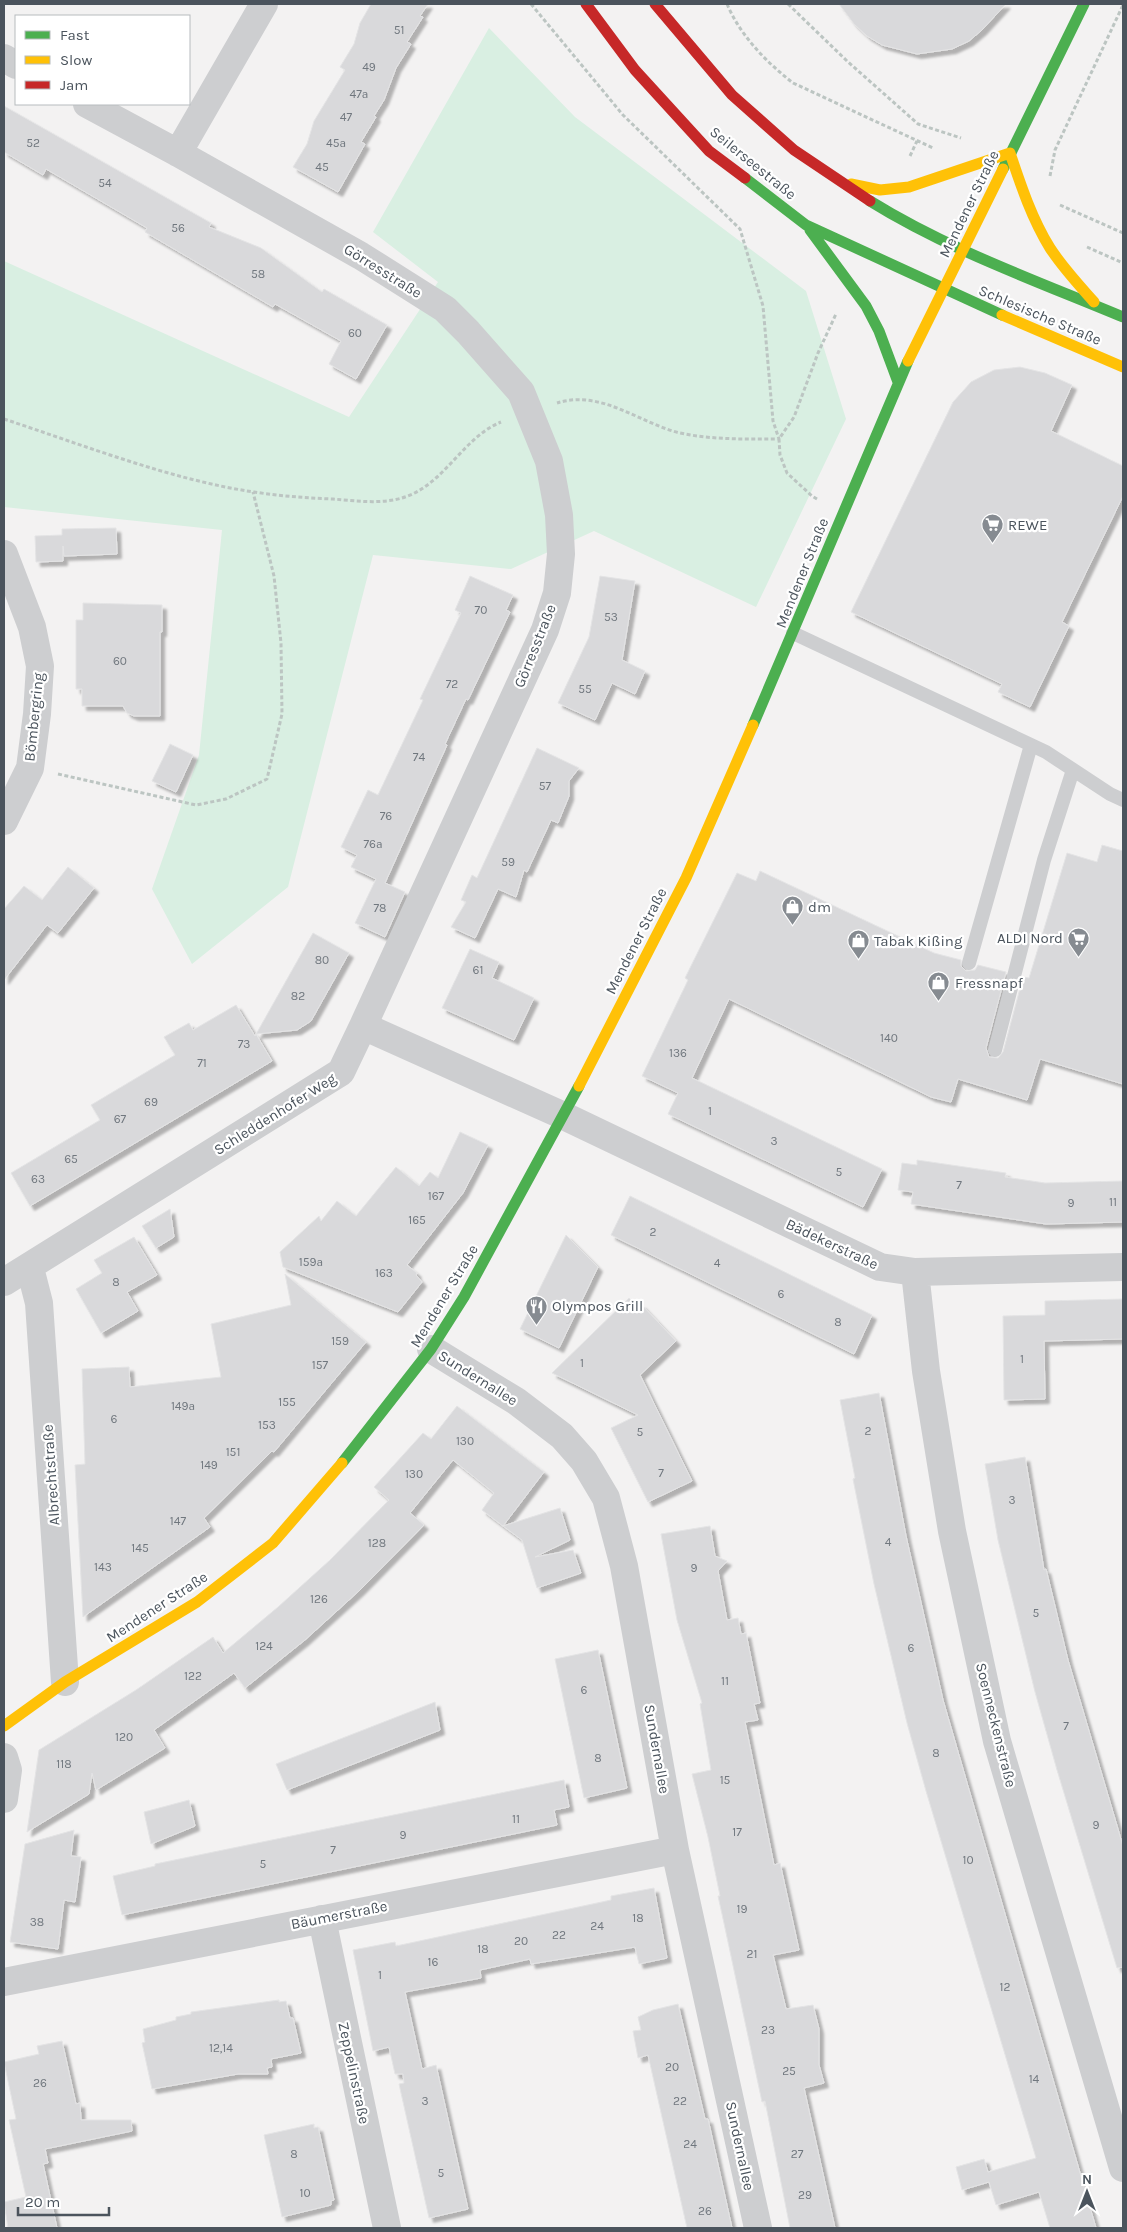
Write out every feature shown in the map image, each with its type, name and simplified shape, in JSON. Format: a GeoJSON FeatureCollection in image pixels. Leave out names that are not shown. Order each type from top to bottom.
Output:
{"type":"FeatureCollection","features":[{"type":"Feature","properties":{"kind":"main road","name":"Seilerseestraße"},"geometry":{"type":"LineString","coordinates":[[586,4],[635,70],[709,151],[806,225],[944,290]]}},
{"type":"Feature","properties":{"kind":"main road"},"geometry":{"type":"LineString","coordinates":[[655,4],[732,94],[794,150],[840,182],[904,222],[964,251]]}},
{"type":"Feature","properties":{"kind":"main road","name":"Mendener Straße"},"geometry":{"type":"LineString","coordinates":[[4,1726],[65,1682],[198,1602],[273,1543],[354,1449],[431,1350],[464,1297],[564,1116],[686,878],[793,633],[898,382],[964,251],[1082,7]]}},
{"type":"Feature","properties":{"kind":"main road"},"geometry":{"type":"LineString","coordinates":[[840,182],[880,190],[909,187],[1010,153],[1024,198],[1039,228],[1058,260],[1098,307]]}},
{"type":"Feature","properties":{"kind":"main road"},"geometry":{"type":"LineString","coordinates":[[806,225],[852,284],[866,306],[879,331],[898,382]]}},
{"type":"Feature","properties":{"kind":"main road","name":"Schlesische Straße"},"geometry":{"type":"LineString","coordinates":[[964,251],[1123,316]]}},
{"type":"Feature","properties":{"kind":"main road","name":"Schlesische Straße"},"geometry":{"type":"LineString","coordinates":[[944,290],[1123,367]]}},
{"type":"Feature","properties":{"kind":"street"},"geometry":{"type":"LineString","coordinates":[[178,153],[264,4]]}},
{"type":"Feature","properties":{"kind":"street"},"geometry":{"type":"LineString","coordinates":[[4,58],[15,64]]}},
{"type":"Feature","properties":{"kind":"street","name":"Görresstraße"},"geometry":{"type":"LineString","coordinates":[[88,105],[178,153],[361,256],[445,310],[468,332],[521,392],[549,461],[559,515],[561,554],[556,593],[545,630],[363,1026]]}},
{"type":"Feature","properties":{"kind":"street","name":"Bömbergring"},"geometry":{"type":"LineString","coordinates":[[4,554],[32,627],[40,666],[37,714],[30,768],[4,821]]}},
{"type":"Feature","properties":{"kind":"street"},"geometry":{"type":"LineString","coordinates":[[363,1026],[564,1116]]}},
{"type":"Feature","properties":{"kind":"street","name":"Schleddenhofer Weg"},"geometry":{"type":"LineString","coordinates":[[4,1282],[30,1268],[341,1072],[363,1026]]}},
{"type":"Feature","properties":{"kind":"street","name":"Bädekerstraße"},"geometry":{"type":"LineString","coordinates":[[564,1116],[880,1267],[915,1272],[1123,1267]]}},
{"type":"Feature","properties":{"kind":"street","name":"Albrechtstraße"},"geometry":{"type":"LineString","coordinates":[[30,1268],[39,1303],[65,1682]]}},
{"type":"Feature","properties":{"kind":"street","name":"Soenneckenstraße"},"geometry":{"type":"LineString","coordinates":[[915,1272],[926,1371],[952,1531],[997,1741],[1123,2168]]}},
{"type":"Feature","properties":{"kind":"street","name":"Sundernallee"},"geometry":{"type":"LineString","coordinates":[[431,1350],[516,1401],[562,1436],[584,1462],[606,1498],[624,1566],[676,1850],[758,2228]]}},
{"type":"Feature","properties":{"kind":"street"},"geometry":{"type":"LineString","coordinates":[[4,1757],[8,1770],[4,1799]]}},
{"type":"Feature","properties":{"kind":"street","name":"Bäumerstraße"},"geometry":{"type":"LineString","coordinates":[[4,1982],[676,1850]]}},
{"type":"Feature","properties":{"kind":"street","name":"Zeppelinstraße"},"geometry":{"type":"LineString","coordinates":[[322,1919],[387,2228]]}},
{"type":"Feature","properties":{"kind":"lane"},"geometry":{"type":"LineString","coordinates":[[793,633],[1031,745],[1110,794],[1123,800]]}},
{"type":"Feature","properties":{"kind":"lane"},"geometry":{"type":"LineString","coordinates":[[970,963],[1031,745]]}},
{"type":"Feature","properties":{"kind":"lane"},"geometry":{"type":"LineString","coordinates":[[995,1050],[1041,870],[1073,770]]}},
{"type":"Feature","properties":{"kind":"path"},"geometry":{"type":"LineString","coordinates":[[531,4],[623,115],[740,229],[763,306],[773,421],[779,439],[780,455],[787,473],[812,496],[843,511]]}},
{"type":"Feature","properties":{"kind":"path"},"geometry":{"type":"LineString","coordinates":[[727,4],[733,18],[774,68],[793,83],[917,141]]}},
{"type":"Feature","properties":{"kind":"path"},"geometry":{"type":"LineString","coordinates":[[788,4],[847,61],[918,124],[964,139]]}},
{"type":"Feature","properties":{"kind":"path"},"geometry":{"type":"LineString","coordinates":[[1049,179],[1055,150],[1123,5]]}},
{"type":"Feature","properties":{"kind":"path"},"geometry":{"type":"LineString","coordinates":[[1055,202],[1059,210]]}},
{"type":"Feature","properties":{"kind":"path"},"geometry":{"type":"LineString","coordinates":[[1083,243],[1090,249],[1123,263]]}},
{"type":"Feature","properties":{"kind":"path"},"geometry":{"type":"LineString","coordinates":[[779,439],[794,417],[818,353],[833,320]]}},
{"type":"Feature","properties":{"kind":"path"},"geometry":{"type":"LineString","coordinates":[[4,419],[105,453],[196,480],[253,492],[379,502],[406,497],[426,488],[487,428],[529,411],[561,401],[596,400],[678,432],[711,439],[779,439]]}},
{"type":"Feature","properties":{"kind":"path"},"geometry":{"type":"LineString","coordinates":[[30,768],[196,805],[226,799],[267,779],[282,714],[281,643],[274,576],[253,492]]}},
{"type":"Feature","properties":{"kind":"green space"},"geometry":{"type":"Polygon","coordinates":[[[489,28],[575,117],[806,291],[846,419],[756,607],[594,531],[511,569],[373,555],[288,887],[192,964],[152,889],[199,755],[222,530],[4,507],[4,261],[349,417],[438,282],[373,232],[489,28]]]}},
{"type":"Feature","properties":{"kind":"building"},"geometry":{"type":"Polygon","coordinates":[[[371,4],[428,4],[420,16],[423,17],[407,42],[411,44],[396,68],[384,100],[374,116],[376,117],[361,142],[365,144],[338,192],[293,167],[307,144],[314,121],[345,70],[340,67],[354,44],[360,23],[371,4]]]}},
{"type":"Feature","properties":{"kind":"building"},"geometry":{"type":"Polygon","coordinates":[[[839,4],[1006,4],[969,41],[952,49],[917,54],[882,45],[867,36],[854,24],[839,4]]]}},
{"type":"Feature","properties":{"kind":"building"},"geometry":{"type":"Polygon","coordinates":[[[4,106],[211,223],[209,227],[261,248],[322,292],[324,289],[387,325],[356,379],[329,364],[341,341],[275,304],[273,307],[145,232],[147,228],[46,169],[43,175],[4,152],[4,106]]]}},
{"type":"Feature","properties":{"kind":"building","name":"REWE"},"geometry":{"type":"Polygon","coordinates":[[[1020,367],[1045,373],[1072,385],[1051,431],[1123,466],[1123,496],[1062,622],[1069,626],[1030,707],[998,692],[1002,684],[851,612],[953,402],[971,382],[994,370],[1020,367]]]}},
{"type":"Feature","properties":{"kind":"building"},"geometry":{"type":"Polygon","coordinates":[[[116,528],[117,554],[64,556],[63,546],[63,561],[36,562],[35,536],[62,535],[62,529],[116,528]]]}},
{"type":"Feature","properties":{"kind":"building"},"geometry":{"type":"Polygon","coordinates":[[[470,576],[513,595],[506,610],[510,612],[445,744],[447,745],[385,883],[405,892],[385,937],[355,923],[376,879],[351,867],[357,855],[341,847],[368,790],[378,795],[423,700],[420,699],[461,613],[455,610],[470,576]]]}},
{"type":"Feature","properties":{"kind":"building"},"geometry":{"type":"Polygon","coordinates":[[[600,576],[635,581],[622,660],[645,671],[635,694],[612,683],[595,720],[558,703],[589,637],[600,576]]]}},
{"type":"Feature","properties":{"kind":"building"},"geometry":{"type":"Polygon","coordinates":[[[83,603],[162,605],[162,632],[160,632],[160,716],[134,716],[127,713],[123,706],[82,706],[82,689],[76,689],[76,620],[83,620],[83,603]]]}},
{"type":"Feature","properties":{"kind":"building"},"geometry":{"type":"Polygon","coordinates":[[[170,744],[193,755],[176,792],[152,781],[170,744]]]}},
{"type":"Feature","properties":{"kind":"building"},"geometry":{"type":"Polygon","coordinates":[[[537,748],[579,768],[569,781],[569,796],[558,823],[551,820],[527,872],[524,870],[516,897],[498,889],[475,938],[451,927],[466,902],[461,900],[472,875],[477,878],[537,748]]]}},
{"type":"Feature","properties":{"kind":"building"},"geometry":{"type":"Polygon","coordinates":[[[1102,845],[1123,851],[1123,1084],[1040,1059],[1027,1100],[958,1079],[951,1102],[931,1097],[729,999],[692,1078],[882,1169],[863,1207],[668,1114],[678,1093],[642,1076],[688,980],[685,978],[737,873],[756,881],[760,871],[934,953],[961,960],[961,966],[966,971],[975,970],[978,965],[1006,972],[986,1048],[989,1057],[998,1058],[1003,1052],[1023,977],[1029,978],[1067,853],[1097,862],[1102,845]]]}},
{"type":"Feature","properties":{"kind":"building"},"geometry":{"type":"Polygon","coordinates":[[[68,867],[94,888],[58,933],[47,925],[4,980],[4,909],[24,886],[42,900],[68,867]]]}},
{"type":"Feature","properties":{"kind":"building"},"geometry":{"type":"Polygon","coordinates":[[[313,933],[349,953],[311,1021],[297,1030],[256,1034],[313,933]]]}},
{"type":"Feature","properties":{"kind":"building"},"geometry":{"type":"Polygon","coordinates":[[[470,949],[499,962],[492,978],[534,998],[514,1040],[442,1008],[470,949]]]}},
{"type":"Feature","properties":{"kind":"building"},"geometry":{"type":"Polygon","coordinates":[[[236,1005],[255,1036],[256,1034],[272,1061],[30,1206],[11,1173],[100,1120],[91,1105],[175,1055],[164,1037],[189,1023],[193,1030],[236,1005]]]}},
{"type":"Feature","properties":{"kind":"building"},"geometry":{"type":"Polygon","coordinates":[[[460,1132],[488,1145],[463,1193],[407,1265],[417,1273],[416,1275],[422,1282],[398,1312],[283,1267],[280,1252],[319,1216],[321,1221],[337,1201],[356,1216],[396,1167],[419,1186],[430,1172],[438,1178],[460,1132]]]}},
{"type":"Feature","properties":{"kind":"building"},"geometry":{"type":"Polygon","coordinates":[[[917,1160],[1006,1173],[1005,1177],[1045,1183],[1123,1181],[1123,1222],[1046,1224],[911,1204],[913,1192],[898,1190],[902,1163],[917,1165],[917,1160]]]}},
{"type":"Feature","properties":{"kind":"building"},"geometry":{"type":"Polygon","coordinates":[[[630,1196],[872,1315],[854,1354],[611,1235],[630,1196]]]}},
{"type":"Feature","properties":{"kind":"building"},"geometry":{"type":"Polygon","coordinates":[[[170,1209],[174,1237],[156,1248],[142,1226],[170,1209]]]}},
{"type":"Feature","properties":{"kind":"building"},"geometry":{"type":"Polygon","coordinates":[[[566,1235],[598,1267],[559,1348],[520,1329],[566,1235]]]}},
{"type":"Feature","properties":{"kind":"building"},"geometry":{"type":"Polygon","coordinates":[[[134,1237],[157,1275],[127,1292],[138,1311],[101,1333],[76,1289],[102,1273],[94,1260],[134,1237]]]}},
{"type":"Feature","properties":{"kind":"building"},"geometry":{"type":"Polygon","coordinates":[[[285,1274],[366,1342],[274,1452],[272,1451],[204,1518],[210,1527],[83,1617],[75,1465],[85,1464],[82,1369],[129,1367],[130,1387],[221,1377],[211,1324],[291,1305],[285,1274]]]}},
{"type":"Feature","properties":{"kind":"building"},"geometry":{"type":"Polygon","coordinates":[[[629,1298],[638,1307],[641,1304],[676,1341],[640,1375],[692,1481],[648,1502],[611,1428],[638,1415],[552,1373],[629,1298]]]}},
{"type":"Feature","properties":{"kind":"building"},"geometry":{"type":"Polygon","coordinates":[[[1123,1299],[1123,1339],[1044,1341],[1045,1399],[1004,1400],[1003,1316],[1045,1315],[1045,1301],[1123,1299]]]}},
{"type":"Feature","properties":{"kind":"building"},"geometry":{"type":"Polygon","coordinates":[[[879,1393],[906,1536],[943,1700],[1096,2228],[1050,2228],[1039,2192],[996,2205],[989,2182],[962,2190],[956,2167],[984,2159],[988,2172],[1036,2158],[926,1791],[907,1723],[874,1584],[853,1479],[855,1478],[840,1400],[879,1393]]]}},
{"type":"Feature","properties":{"kind":"building"},"geometry":{"type":"Polygon","coordinates":[[[457,1406],[544,1472],[503,1526],[482,1510],[494,1493],[453,1460],[410,1513],[424,1525],[360,1590],[305,1640],[245,1688],[234,1673],[154,1730],[165,1748],[96,1790],[92,1773],[89,1794],[27,1832],[39,1750],[136,1690],[213,1637],[223,1653],[330,1560],[389,1500],[374,1487],[423,1433],[431,1439],[457,1406]]]}},
{"type":"Feature","properties":{"kind":"building"},"geometry":{"type":"Polygon","coordinates":[[[1025,1457],[1044,1570],[1046,1569],[1068,1660],[1123,1846],[1123,1967],[1117,1968],[1057,1770],[1035,1692],[998,1540],[985,1464],[1025,1457]]]}},
{"type":"Feature","properties":{"kind":"building"},"geometry":{"type":"Polygon","coordinates":[[[560,1508],[570,1540],[535,1557],[573,1550],[581,1573],[537,1588],[522,1540],[503,1526],[560,1508]]]}},
{"type":"Feature","properties":{"kind":"building"},"geometry":{"type":"Polygon","coordinates":[[[710,1526],[715,1556],[727,1561],[718,1571],[727,1620],[738,1618],[741,1634],[746,1633],[760,1703],[754,1704],[758,1720],[745,1722],[774,1865],[780,1863],[799,1950],[773,1955],[786,2009],[813,2005],[819,2029],[819,2065],[824,2083],[804,2088],[835,2228],[790,2228],[765,2101],[762,2102],[718,1896],[720,1896],[708,1837],[692,1774],[711,1770],[700,1704],[702,1703],[677,1620],[661,1534],[710,1526]]]}},
{"type":"Feature","properties":{"kind":"building"},"geometry":{"type":"Polygon","coordinates":[[[598,1650],[627,1788],[584,1798],[555,1659],[598,1650]]]}},
{"type":"Feature","properties":{"kind":"building"},"geometry":{"type":"Polygon","coordinates":[[[435,1702],[440,1730],[287,1790],[276,1764],[435,1702]]]}},
{"type":"Feature","properties":{"kind":"building"},"geometry":{"type":"Polygon","coordinates":[[[564,1780],[569,1807],[554,1810],[557,1825],[122,1915],[113,1876],[155,1866],[155,1864],[564,1780]]]}},
{"type":"Feature","properties":{"kind":"building"},"geometry":{"type":"Polygon","coordinates":[[[189,1800],[195,1826],[151,1844],[144,1812],[189,1800]]]}},
{"type":"Feature","properties":{"kind":"building"},"geometry":{"type":"Polygon","coordinates":[[[74,1830],[71,1856],[81,1857],[75,1902],[64,1900],[58,1949],[10,1942],[25,1844],[74,1830]]]}},
{"type":"Feature","properties":{"kind":"building"},"geometry":{"type":"Polygon","coordinates":[[[654,1888],[667,1958],[639,1964],[635,1947],[531,1964],[530,1959],[480,1970],[481,1978],[405,1992],[422,2069],[436,2065],[468,2209],[429,2218],[399,2084],[404,2083],[403,2074],[395,2074],[389,2047],[373,2051],[353,1950],[395,1942],[396,1946],[611,1900],[611,1896],[654,1888]]]}},
{"type":"Feature","properties":{"kind":"building"},"geometry":{"type":"Polygon","coordinates":[[[279,2000],[279,2002],[286,2001],[290,2018],[293,2018],[301,2053],[271,2059],[272,2067],[267,2068],[268,2074],[238,2074],[152,2089],[142,2043],[145,2042],[143,2029],[176,2020],[176,2017],[191,2014],[191,2012],[279,2000]]]}},
{"type":"Feature","properties":{"kind":"building"},"geometry":{"type":"Polygon","coordinates":[[[678,2004],[705,2119],[708,2119],[732,2228],[687,2228],[648,2055],[638,2058],[633,2031],[641,2030],[638,2017],[653,2010],[678,2004]]]}},
{"type":"Feature","properties":{"kind":"building"},"geometry":{"type":"Polygon","coordinates":[[[62,2041],[76,2104],[80,2103],[81,2120],[131,2120],[132,2131],[45,2149],[48,2163],[43,2164],[57,2228],[8,2228],[4,2202],[26,2197],[9,2120],[16,2119],[4,2062],[39,2054],[37,2046],[62,2041]]]}},
{"type":"Feature","properties":{"kind":"building"},"geometry":{"type":"Polygon","coordinates":[[[314,2124],[314,2128],[318,2127],[334,2200],[331,2201],[331,2205],[282,2217],[264,2135],[314,2124]]]}},
{"type":"Feature","properties":{"kind":"traffic: fast"},"geometry":{"type":"LineString","coordinates":[[1003,169],[1084,4]]}},
{"type":"Feature","properties":{"kind":"traffic: fast"},"geometry":{"type":"LineString","coordinates":[[745,178],[806,225],[1002,315]]}},
{"type":"Feature","properties":{"kind":"traffic: fast"},"geometry":{"type":"LineString","coordinates":[[870,201],[900,219],[962,250],[1123,317]]}},
{"type":"Feature","properties":{"kind":"traffic: fast"},"geometry":{"type":"LineString","coordinates":[[810,230],[866,306],[879,331],[898,382]]}},
{"type":"Feature","properties":{"kind":"traffic: fast"},"geometry":{"type":"LineString","coordinates":[[753,725],[908,361]]}},
{"type":"Feature","properties":{"kind":"traffic: fast"},"geometry":{"type":"LineString","coordinates":[[342,1463],[431,1349],[464,1297],[579,1086]]}},
{"type":"Feature","properties":{"kind":"traffic: slow"},"geometry":{"type":"LineString","coordinates":[[1010,153],[1027,202],[1050,248],[1094,302]]}},
{"type":"Feature","properties":{"kind":"traffic: slow"},"geometry":{"type":"LineString","coordinates":[[851,184],[880,190],[909,187],[1010,153]]}},
{"type":"Feature","properties":{"kind":"traffic: slow"},"geometry":{"type":"LineString","coordinates":[[908,361],[1003,169]]}},
{"type":"Feature","properties":{"kind":"traffic: slow"},"geometry":{"type":"LineString","coordinates":[[1002,315],[1123,367]]}},
{"type":"Feature","properties":{"kind":"traffic: slow"},"geometry":{"type":"LineString","coordinates":[[579,1086],[686,878],[753,725]]}},
{"type":"Feature","properties":{"kind":"traffic: slow"},"geometry":{"type":"LineString","coordinates":[[4,1726],[65,1682],[197,1602],[273,1543],[342,1463]]}},
{"type":"Feature","properties":{"kind":"traffic: jam"},"geometry":{"type":"LineString","coordinates":[[586,4],[635,70],[709,151],[745,178]]}},
{"type":"Feature","properties":{"kind":"traffic: jam"},"geometry":{"type":"LineString","coordinates":[[655,4],[732,95],[794,150],[870,201]]}},
{"type":"Feature","properties":{"kind":"place","name":"REWE"},"geometry":{"type":"Point","coordinates":[992,544]}},
{"type":"Feature","properties":{"kind":"place","name":"dm"},"geometry":{"type":"Point","coordinates":[792,926]}},
{"type":"Feature","properties":{"kind":"place","name":"ALDI Nord"},"geometry":{"type":"Point","coordinates":[1079,957]}},
{"type":"Feature","properties":{"kind":"place","name":"Tabak Kißing"},"geometry":{"type":"Point","coordinates":[858,960]}},
{"type":"Feature","properties":{"kind":"place","name":"Fressnapf"},"geometry":{"type":"Point","coordinates":[939,1002]}},
{"type":"Feature","properties":{"kind":"place","name":"Olympos Grill"},"geometry":{"type":"Point","coordinates":[536,1325]}}]}
